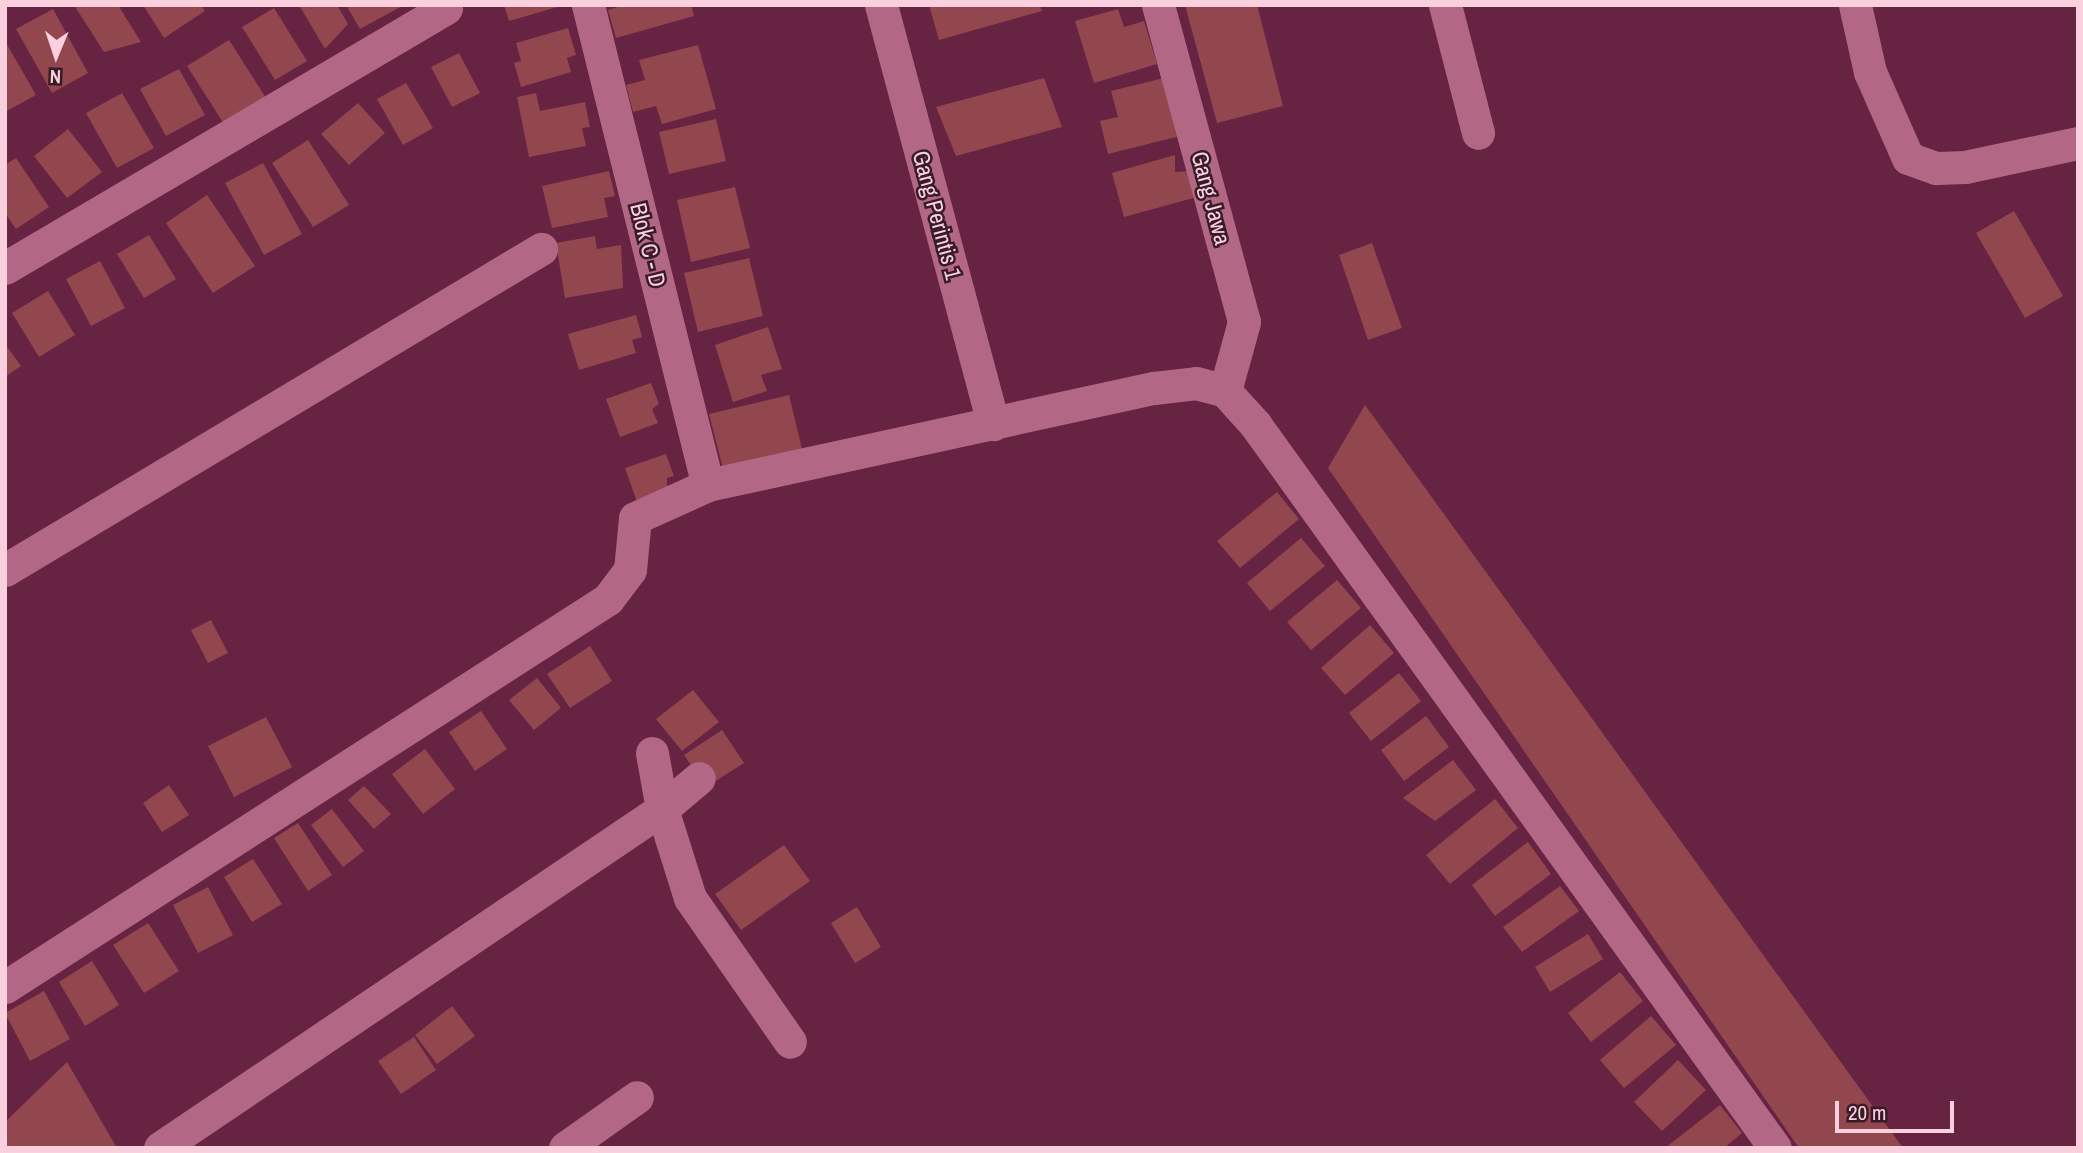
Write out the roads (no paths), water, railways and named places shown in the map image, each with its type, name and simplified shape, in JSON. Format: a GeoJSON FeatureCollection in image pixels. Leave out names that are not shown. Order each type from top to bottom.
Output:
{"type":"FeatureCollection","features":[{"type":"Feature","properties":{"kind":"street","name":"Blok C - D"},"geometry":{"type":"LineString","coordinates":[[588,5],[708,485]]}},
{"type":"Feature","properties":{"kind":"street","name":"Gang Perintis 1"},"geometry":{"type":"LineString","coordinates":[[881,5],[993,424]]}},
{"type":"Feature","properties":{"kind":"street","name":"Gang Jawa"},"geometry":{"type":"LineString","coordinates":[[1158,5],[1244,322],[1225,391]]}},
{"type":"Feature","properties":{"kind":"street"},"geometry":{"type":"LineString","coordinates":[[1445,5],[1478,133]]}},
{"type":"Feature","properties":{"kind":"street"},"geometry":{"type":"LineString","coordinates":[[1855,5],[1870,72],[1908,158],[1936,168],[1965,167],[2076,144]]}},
{"type":"Feature","properties":{"kind":"street"},"geometry":{"type":"LineString","coordinates":[[5,268],[446,8]]}},
{"type":"Feature","properties":{"kind":"street"},"geometry":{"type":"LineString","coordinates":[[5,570],[541,248]]}},
{"type":"Feature","properties":{"kind":"street"},"geometry":{"type":"LineString","coordinates":[[5,987],[608,599],[630,570],[635,518],[708,485],[1154,388],[1196,383],[1225,391],[1255,424],[1775,1148]]}},
{"type":"Feature","properties":{"kind":"street"},"geometry":{"type":"LineString","coordinates":[[652,753],[662,809],[690,898],[790,1042]]}},
{"type":"Feature","properties":{"kind":"street"},"geometry":{"type":"LineString","coordinates":[[159,1148],[662,809],[699,778]]}},
{"type":"Feature","properties":{"kind":"street"},"geometry":{"type":"LineString","coordinates":[[565,1148],[637,1097]]}}]}
